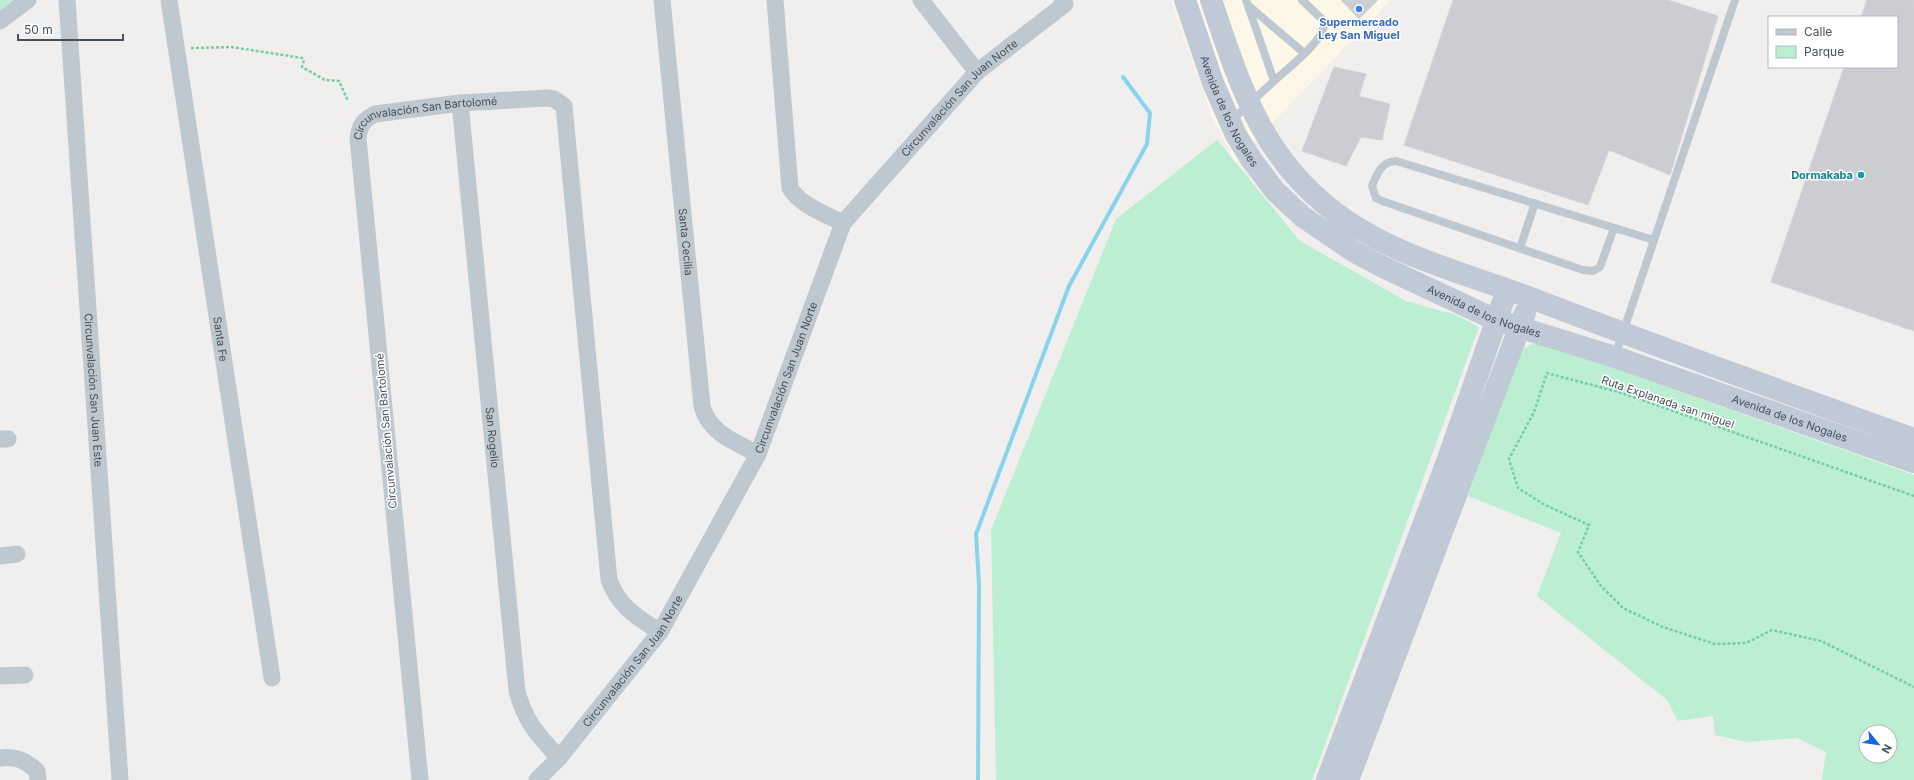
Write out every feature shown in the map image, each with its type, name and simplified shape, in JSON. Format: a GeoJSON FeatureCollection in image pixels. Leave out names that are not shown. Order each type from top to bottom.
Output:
{"type":"FeatureCollection","features":[{"type":"Feature","properties":{"kind":"main road","name":"Avenida de los Nogales"},"geometry":{"type":"LineString","coordinates":[[1185,0],[1213,83],[1230,122],[1251,159],[1275,191],[1303,216],[1354,251],[1383,267],[1496,320],[1615,357],[1914,462]]}},
{"type":"Feature","properties":{"kind":"main road","name":"Avenida de los Nogales"},"geometry":{"type":"LineString","coordinates":[[1211,0],[1232,63],[1248,103],[1269,141],[1295,174],[1321,201],[1350,223],[1400,251],[1530,298],[1623,334],[1914,438]]}},
{"type":"Feature","properties":{"kind":"main road"},"geometry":{"type":"LineString","coordinates":[[1348,780],[1458,463],[1496,320],[1507,290]]}},
{"type":"Feature","properties":{"kind":"main road"},"geometry":{"type":"LineString","coordinates":[[1327,780],[1458,463],[1520,328],[1530,298]]}},
{"type":"Feature","properties":{"kind":"street"},"geometry":{"type":"LineString","coordinates":[[0,21],[28,0]]}},
{"type":"Feature","properties":{"kind":"street","name":"Circunvalación San Juan Este"},"geometry":{"type":"LineString","coordinates":[[67,0],[120,780]]}},
{"type":"Feature","properties":{"kind":"street","name":"Santa Fe"},"geometry":{"type":"LineString","coordinates":[[169,0],[272,678]]}},
{"type":"Feature","properties":{"kind":"street","name":"Santa Cecilia"},"geometry":{"type":"LineString","coordinates":[[662,0],[702,406],[704,414],[715,429],[758,454]]}},
{"type":"Feature","properties":{"kind":"street"},"geometry":{"type":"LineString","coordinates":[[775,0],[790,188],[794,195],[804,202],[843,223]]}},
{"type":"Feature","properties":{"kind":"street"},"geometry":{"type":"LineString","coordinates":[[921,0],[977,72]]}},
{"type":"Feature","properties":{"kind":"street","name":"Circunvalación San Juan Norte"},"geometry":{"type":"LineString","coordinates":[[537,780],[559,758],[660,632],[758,454],[843,223],[977,72],[1063,2]]}},
{"type":"Feature","properties":{"kind":"street","name":"Circunvalación San Bartolomé"},"geometry":{"type":"LineString","coordinates":[[420,780],[358,138],[359,127],[366,118],[375,114],[460,103],[547,98],[554,99],[564,106],[609,580],[618,599],[628,611],[660,632]]}},
{"type":"Feature","properties":{"kind":"street","name":"San Rogelio"},"geometry":{"type":"LineString","coordinates":[[460,103],[517,690],[522,708],[529,724],[559,758]]}},
{"type":"Feature","properties":{"kind":"street"},"geometry":{"type":"LineString","coordinates":[[0,556],[17,554]]}},
{"type":"Feature","properties":{"kind":"street"},"geometry":{"type":"LineString","coordinates":[[0,676],[25,675]]}},
{"type":"Feature","properties":{"kind":"street"},"geometry":{"type":"LineString","coordinates":[[0,758],[12,757],[27,762],[37,771],[38,780]]}},
{"type":"Feature","properties":{"kind":"lane"},"geometry":{"type":"LineString","coordinates":[[1230,122],[1248,103],[1274,81],[1317,40],[1325,26],[1324,21],[1302,0]]}},
{"type":"Feature","properties":{"kind":"lane"},"geometry":{"type":"LineString","coordinates":[[1615,357],[1735,0]]}},
{"type":"Feature","properties":{"kind":"lane"},"geometry":{"type":"LineString","coordinates":[[1248,3],[1274,81]]}},
{"type":"Feature","properties":{"kind":"lane"},"geometry":{"type":"LineString","coordinates":[[1248,3],[1304,53]]}},
{"type":"Feature","properties":{"kind":"lane"},"geometry":{"type":"LineString","coordinates":[[1614,228],[1600,267],[1593,271],[1583,270],[1382,201],[1376,198],[1372,186],[1382,167],[1390,162],[1396,161],[1654,240]]}},
{"type":"Feature","properties":{"kind":"lane"},"geometry":{"type":"LineString","coordinates":[[1520,248],[1535,204]]}},
{"type":"Feature","properties":{"kind":"path"},"geometry":{"type":"LineString","coordinates":[[177,49],[232,47],[302,58],[304,60],[302,67],[325,80],[338,81],[348,101]]}},
{"type":"Feature","properties":{"kind":"path","name":"Ruta Explanada san miguel"},"geometry":{"type":"LineString","coordinates":[[1914,496],[1622,392],[1547,373],[1534,412],[1510,460],[1518,488],[1545,504],[1589,525],[1578,552],[1602,586],[1623,608],[1664,627],[1715,644],[1746,643],[1772,630],[1821,641],[1914,687]]}},
{"type":"Feature","properties":{"kind":"shaded area"},"geometry":{"type":"Polygon","coordinates":[[[1171,0],[1391,0],[1276,119],[1236,163],[1212,117],[1171,0]]]}},
{"type":"Feature","properties":{"kind":"green space"},"geometry":{"type":"Polygon","coordinates":[[[0,0],[14,0],[0,10],[0,0]]]}},
{"type":"Feature","properties":{"kind":"green space"},"geometry":{"type":"Polygon","coordinates":[[[1217,140],[1300,241],[1406,301],[1456,315],[1479,327],[1312,780],[996,780],[991,530],[1116,219],[1217,140]]]}},
{"type":"Feature","properties":{"kind":"green space"},"geometry":{"type":"Polygon","coordinates":[[[1534,343],[1571,353],[1914,475],[1914,780],[1822,780],[1826,752],[1797,738],[1746,742],[1715,735],[1713,716],[1678,721],[1667,700],[1537,596],[1561,533],[1468,496],[1521,350],[1534,343]]]}},
{"type":"Feature","properties":{"kind":"building","name":"Supermercado Ley San Miguel"},"geometry":{"type":"Polygon","coordinates":[[[1341,0],[1378,0],[1359,19],[1341,0]]]}},
{"type":"Feature","properties":{"kind":"building"},"geometry":{"type":"Polygon","coordinates":[[[1453,0],[1668,0],[1718,16],[1670,175],[1609,150],[1588,205],[1404,145],[1453,0]]]}},
{"type":"Feature","properties":{"kind":"building","name":"Dormakaba"},"geometry":{"type":"Polygon","coordinates":[[[1867,0],[1914,0],[1914,331],[1771,282],[1844,68],[1898,68],[1898,16],[1861,16],[1867,0]]]}},
{"type":"Feature","properties":{"kind":"building"},"geometry":{"type":"Polygon","coordinates":[[[1334,67],[1366,74],[1359,96],[1390,104],[1382,140],[1361,137],[1346,166],[1302,151],[1334,67]]]}},
{"type":"Feature","properties":{"kind":"waterway"},"geometry":{"type":"LineString","coordinates":[[978,780],[979,585],[976,534],[1069,286],[1147,144],[1150,113],[1123,77]]}},
{"type":"Feature","properties":{"kind":"place","name":"Supermercado Ley San Miguel"},"geometry":{"type":"Point","coordinates":[1359,9]}},
{"type":"Feature","properties":{"kind":"place","name":"Dormakaba"},"geometry":{"type":"Point","coordinates":[1861,175]}}]}
